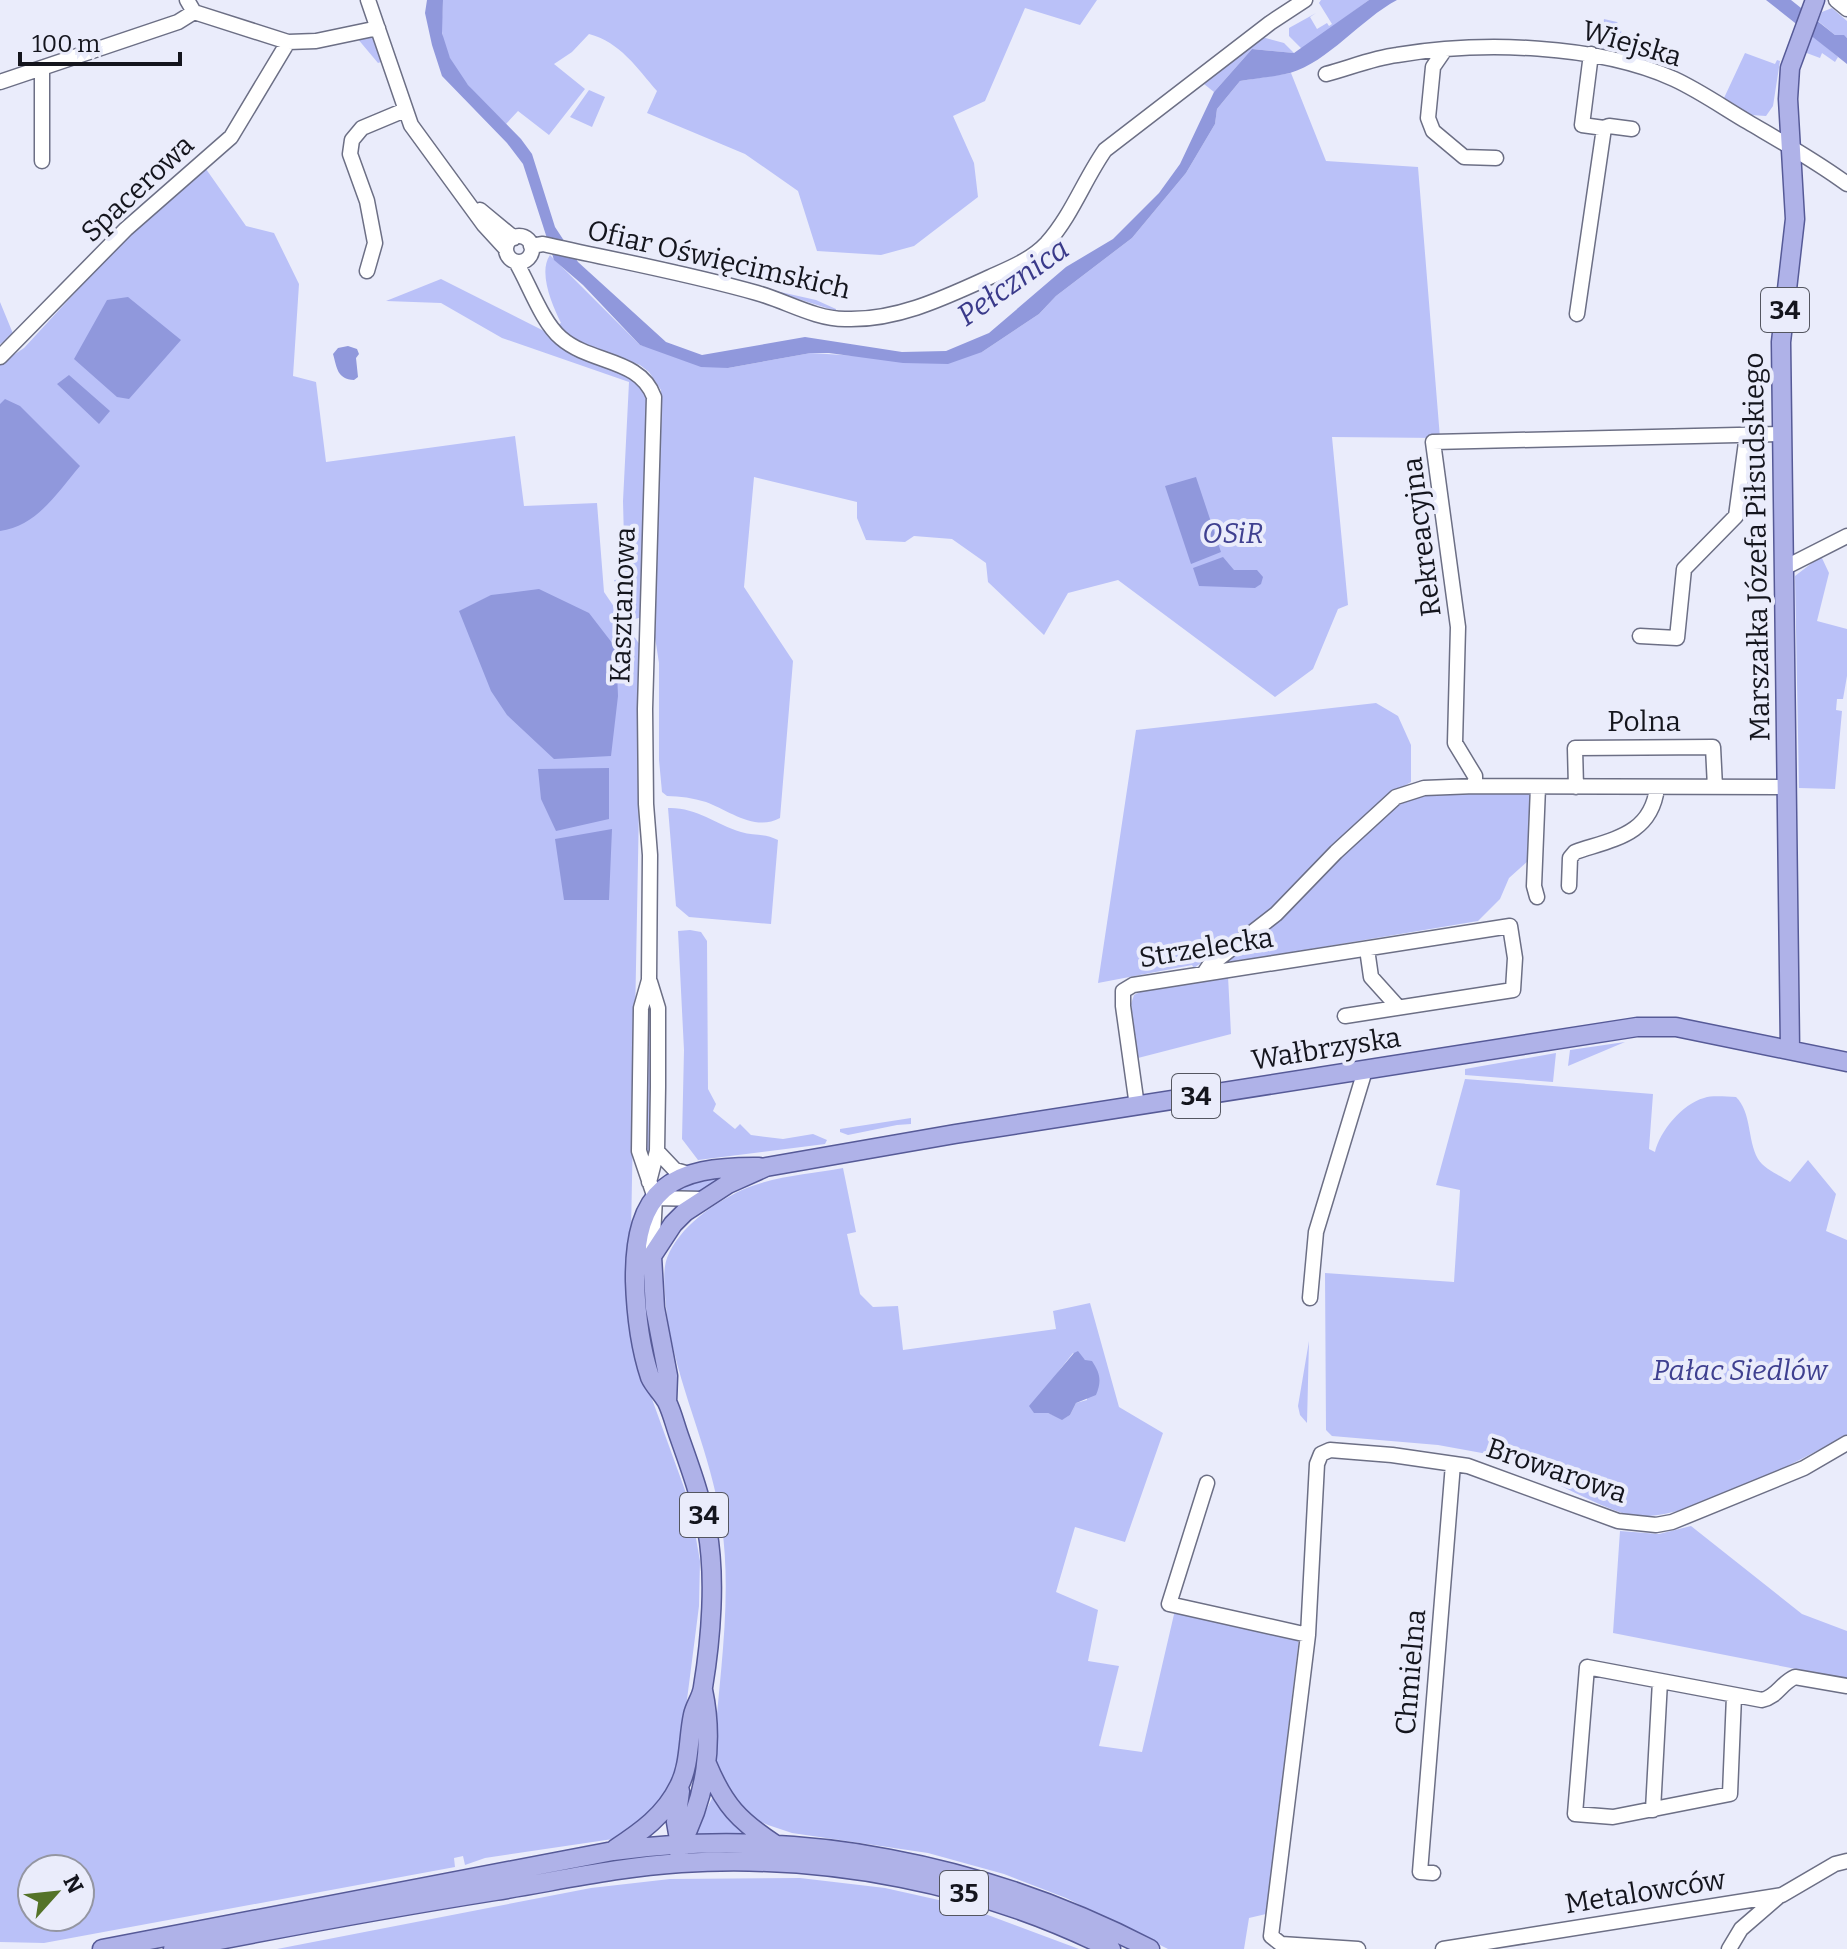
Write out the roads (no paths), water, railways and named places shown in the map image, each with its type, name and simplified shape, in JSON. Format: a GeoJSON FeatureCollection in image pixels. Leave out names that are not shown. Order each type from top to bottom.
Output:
{"type":"FeatureCollection","features":[{"type":"Feature","properties":{"kind":"main road","name":"Marszałka Józefa Piłsudskiego"},"geometry":{"type":"LineString","coordinates":[[1790,1049],[1781,342],[1795,219],[1788,99],[1790,68],[1813,3]]}},
{"type":"Feature","properties":{"kind":"main road","name":"Wałbrzyska"},"geometry":{"type":"LineString","coordinates":[[679,1854],[699,1805],[706,1761],[708,1715],[703,1690],[711,1558],[701,1501],[667,1402],[651,1380],[643,1345],[636,1292],[635,1250],[652,1190],[689,1174],[724,1167],[766,1167],[1657,1025],[1847,1062]]}},
{"type":"Feature","properties":{"kind":"main road","name":"Wałbrzyska"},"geometry":{"type":"LineString","coordinates":[[667,1402],[668,1376],[655,1308],[652,1256],[673,1224],[702,1199],[766,1167]]}},
{"type":"Feature","properties":{"kind":"main road","name":"Wałbrzyska"},"geometry":{"type":"LineString","coordinates":[[613,1851],[647,1828],[665,1809],[681,1784],[694,1713],[703,1690]]}},
{"type":"Feature","properties":{"kind":"main road"},"geometry":{"type":"LineString","coordinates":[[706,1761],[719,1792],[733,1812],[747,1826],[776,1845]]}},
{"type":"Feature","properties":{"kind":"main road"},"geometry":{"type":"LineString","coordinates":[[679,1854],[676,1822],[681,1784]]}},
{"type":"Feature","properties":{"kind":"main road","name":"35"},"geometry":{"type":"LineString","coordinates":[[173,1949],[679,1854],[776,1845],[852,1852],[942,1870],[1046,1902],[1150,1949]]}},
{"type":"Feature","properties":{"kind":"main road","name":"35"},"geometry":{"type":"LineString","coordinates":[[102,1949],[613,1851],[790,1863],[891,1876],[1000,1904],[1111,1949]]}},
{"type":"Feature","properties":{"kind":"street"},"geometry":{"type":"LineString","coordinates":[[368,0],[405,110],[426,148],[464,198],[510,243]]}},
{"type":"Feature","properties":{"kind":"street","name":"Ofiar Oświęcimskich"},"geometry":{"type":"LineString","coordinates":[[510,243],[522,237],[529,253],[572,250],[759,293],[827,317],[845,319],[887,315],[939,301],[1025,261],[1046,245],[1066,219],[1105,150],[1270,23],[1305,0]]}},
{"type":"Feature","properties":{"kind":"street"},"geometry":{"type":"LineString","coordinates":[[1836,0],[1847,9]]}},
{"type":"Feature","properties":{"kind":"street"},"geometry":{"type":"LineString","coordinates":[[0,82],[178,22],[191,6],[288,42],[316,41],[378,28]]}},
{"type":"Feature","properties":{"kind":"street","name":"Spacerowa"},"geometry":{"type":"LineString","coordinates":[[0,357],[126,229],[231,137],[288,42]]}},
{"type":"Feature","properties":{"kind":"street","name":"Wiejska"},"geometry":{"type":"LineString","coordinates":[[1326,74],[1396,55],[1444,51],[1491,48],[1591,54],[1674,79],[1847,184]]}},
{"type":"Feature","properties":{"kind":"street"},"geometry":{"type":"LineString","coordinates":[[1444,51],[1433,67],[1428,118],[1432,128],[1464,157],[1496,158]]}},
{"type":"Feature","properties":{"kind":"street"},"geometry":{"type":"LineString","coordinates":[[1591,54],[1582,125],[1632,129]]}},
{"type":"Feature","properties":{"kind":"street"},"geometry":{"type":"LineString","coordinates":[[42,68],[42,161]]}},
{"type":"Feature","properties":{"kind":"street"},"geometry":{"type":"LineString","coordinates":[[367,271],[375,243],[367,201],[350,154],[352,140],[362,128],[405,110]]}},
{"type":"Feature","properties":{"kind":"street"},"geometry":{"type":"LineString","coordinates":[[1577,314],[1604,128]]}},
{"type":"Feature","properties":{"kind":"street","name":"Kasztanowa"},"geometry":{"type":"LineString","coordinates":[[510,243],[509,257],[529,253],[535,295],[551,328],[561,338],[585,352],[641,375],[654,397],[645,709],[650,855],[649,980],[641,1008],[639,1151],[652,1190]]}},
{"type":"Feature","properties":{"kind":"street","name":"Rekreacyjna"},"geometry":{"type":"LineString","coordinates":[[1475,786],[1475,776],[1455,743],[1458,627],[1433,442],[1781,434]]}},
{"type":"Feature","properties":{"kind":"street"},"geometry":{"type":"LineString","coordinates":[[1640,636],[1677,638],[1684,569],[1736,516],[1747,435]]}},
{"type":"Feature","properties":{"kind":"street"},"geometry":{"type":"LineString","coordinates":[[1784,568],[1847,536]]}},
{"type":"Feature","properties":{"kind":"street","name":"Polna"},"geometry":{"type":"LineString","coordinates":[[1576,787],[1575,748],[1713,747],[1715,787]]}},
{"type":"Feature","properties":{"kind":"street"},"geometry":{"type":"LineString","coordinates":[[1537,897],[1534,886],[1538,787]]}},
{"type":"Feature","properties":{"kind":"street"},"geometry":{"type":"LineString","coordinates":[[1205,972],[1276,914],[1346,842],[1396,797],[1424,788],[1788,787]]}},
{"type":"Feature","properties":{"kind":"street"},"geometry":{"type":"LineString","coordinates":[[1569,886],[1570,858],[1575,852],[1637,829],[1656,798],[1657,788]]}},
{"type":"Feature","properties":{"kind":"street","name":"Strzelecka"},"geometry":{"type":"LineString","coordinates":[[1137,1106],[1123,1006],[1123,991],[1133,985],[1510,926],[1515,958],[1513,990],[1345,1016]]}},
{"type":"Feature","properties":{"kind":"street"},"geometry":{"type":"LineString","coordinates":[[1367,949],[1371,977],[1398,1007]]}},
{"type":"Feature","properties":{"kind":"street","name":"Kasztanowa"},"geometry":{"type":"LineString","coordinates":[[649,980],[658,1008],[657,1151],[652,1190],[652,1256]]}},
{"type":"Feature","properties":{"kind":"street"},"geometry":{"type":"LineString","coordinates":[[1310,1298],[1316,1232],[1363,1077],[1362,1071]]}},
{"type":"Feature","properties":{"kind":"street"},"geometry":{"type":"LineString","coordinates":[[657,1151],[675,1170],[689,1174]]}},
{"type":"Feature","properties":{"kind":"street"},"geometry":{"type":"LineString","coordinates":[[652,1190],[702,1199]]}},
{"type":"Feature","properties":{"kind":"street","name":"Browarowa"},"geometry":{"type":"LineString","coordinates":[[1308,1635],[1317,1464],[1321,1454],[1330,1450],[1453,1464],[1529,1487],[1618,1521],[1656,1525],[1672,1522],[1804,1468],[1847,1443]]}},
{"type":"Feature","properties":{"kind":"street","name":"Chmielna"},"geometry":{"type":"LineString","coordinates":[[1433,1873],[1420,1872],[1453,1464]]}},
{"type":"Feature","properties":{"kind":"street"},"geometry":{"type":"LineString","coordinates":[[1207,1483],[1169,1604],[1308,1635],[1271,1936],[1281,1944],[1358,1949]]}},
{"type":"Feature","properties":{"kind":"street"},"geometry":{"type":"LineString","coordinates":[[1734,1696],[1730,1794],[1613,1817],[1575,1814],[1587,1667],[1734,1696],[1769,1698],[1795,1677],[1847,1686]]}},
{"type":"Feature","properties":{"kind":"street"},"geometry":{"type":"LineString","coordinates":[[1653,1810],[1660,1681]]}},
{"type":"Feature","properties":{"kind":"street","name":"Metalowców"},"geometry":{"type":"LineString","coordinates":[[1443,1949],[1488,1946],[1782,1895],[1835,1864],[1847,1861]]}},
{"type":"Feature","properties":{"kind":"street"},"geometry":{"type":"LineString","coordinates":[[1729,1949],[1741,1929],[1782,1895]]}},
{"type":"Feature","properties":{"kind":"street"},"geometry":{"type":"LineString","coordinates":[[1722,1905],[1741,1929]]}},
{"type":"Feature","properties":{"kind":"water label","name":"Pełcznica"},"geometry":{"type":"Point","coordinates":[1013,282]}},
{"type":"Feature","properties":{"kind":"park label","name":"OSiR"},"geometry":{"type":"Point","coordinates":[1233,533]}},
{"type":"Feature","properties":{"kind":"park label","name":"Pałac Siedlów"},"geometry":{"type":"Point","coordinates":[1740,1370]}}]}
